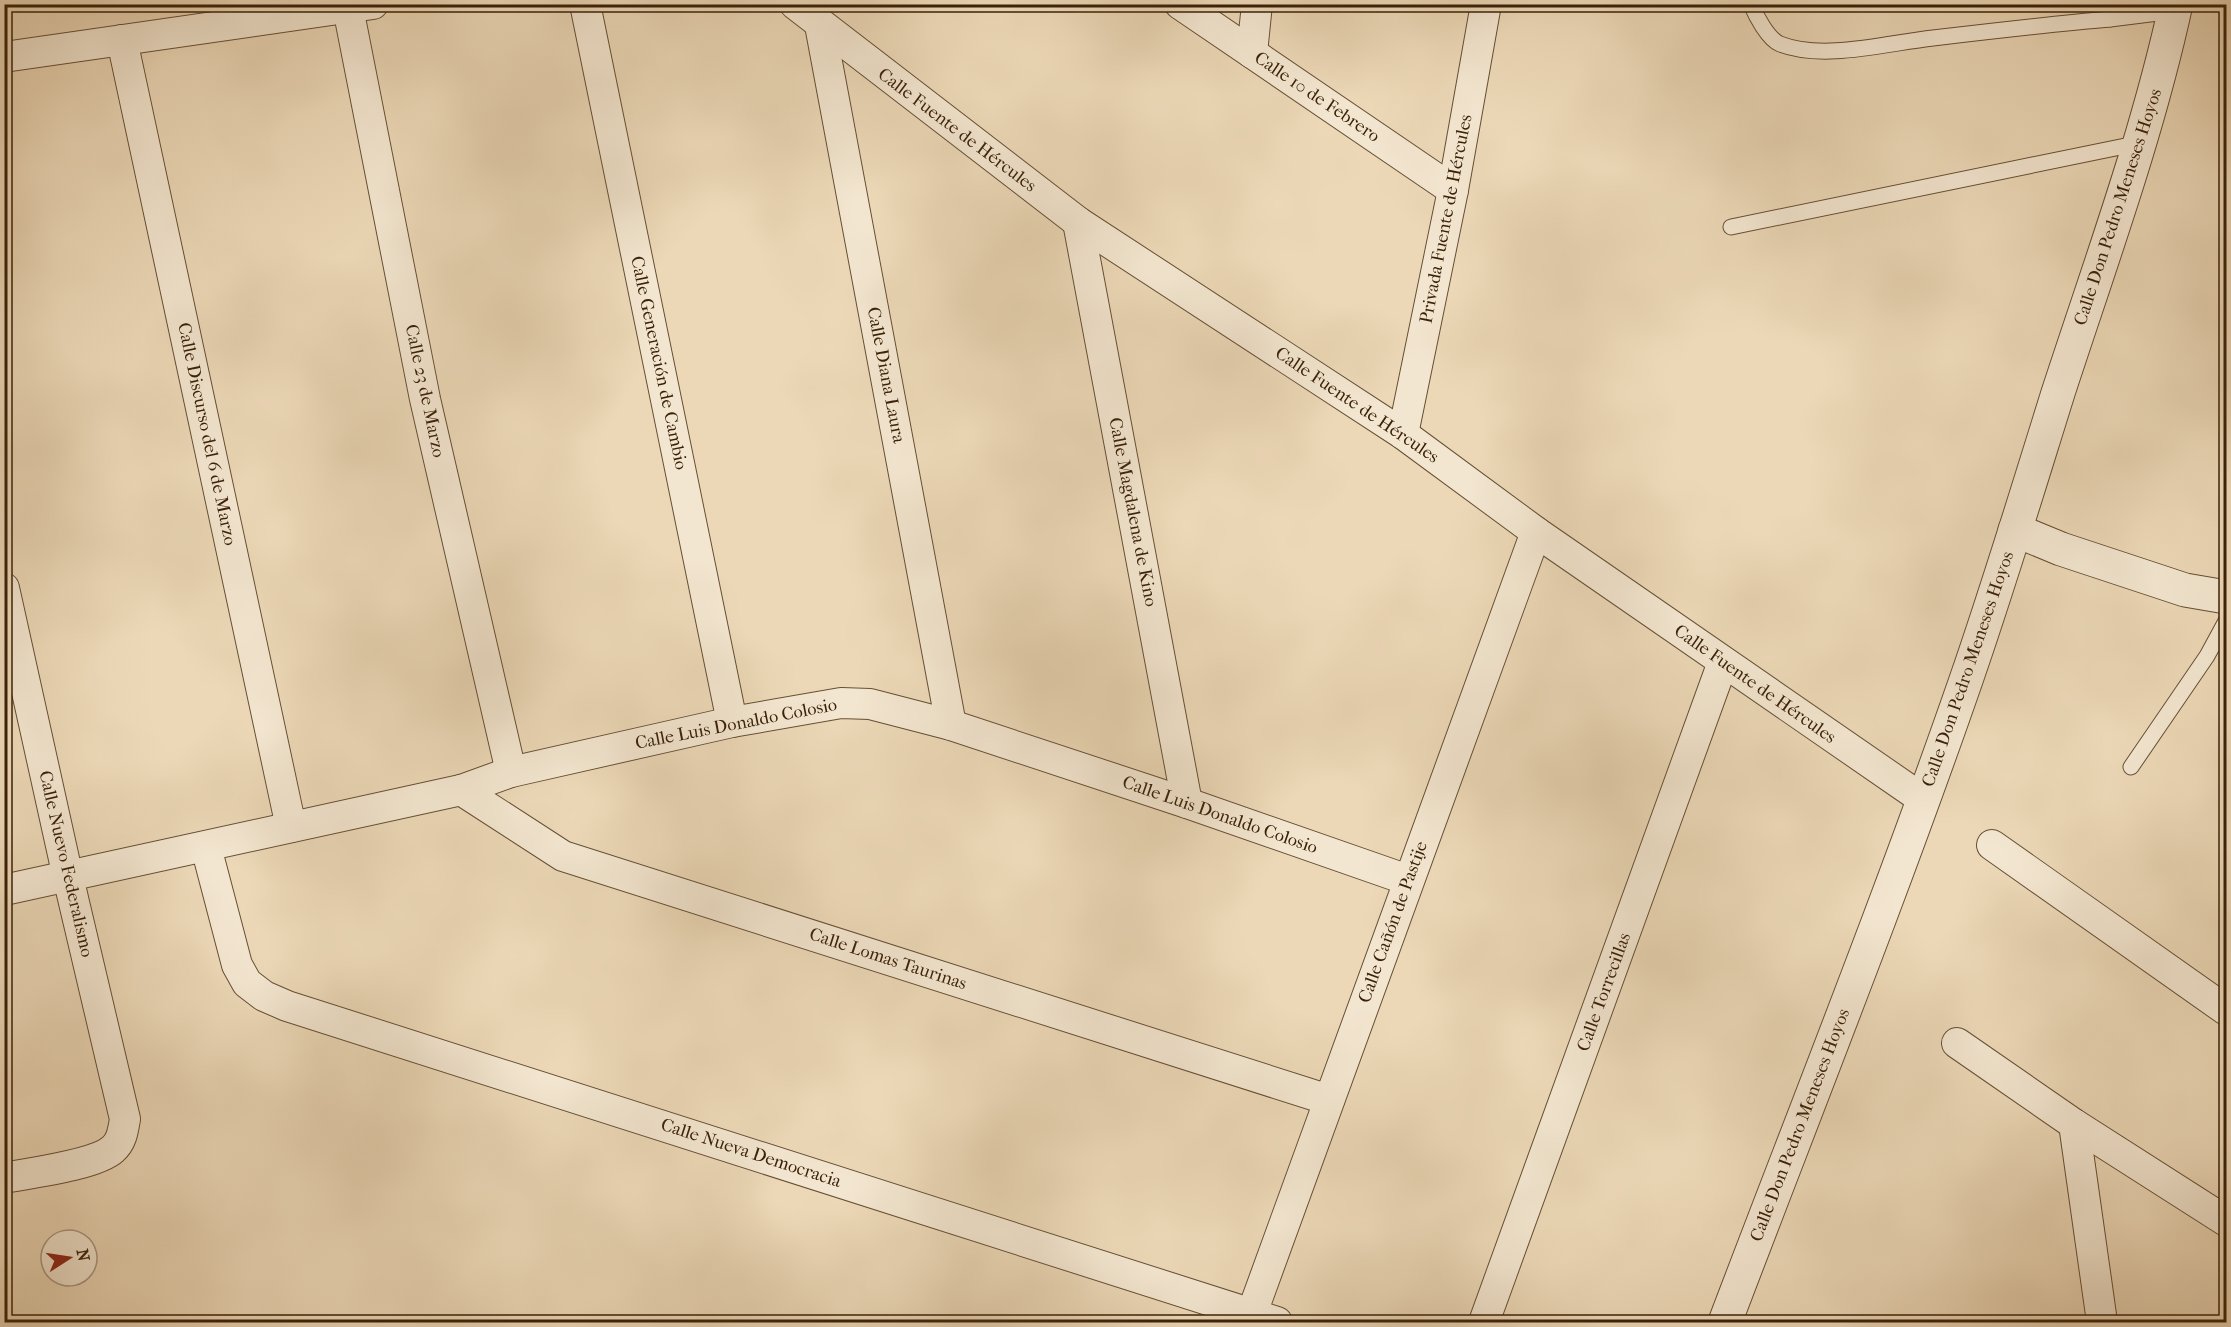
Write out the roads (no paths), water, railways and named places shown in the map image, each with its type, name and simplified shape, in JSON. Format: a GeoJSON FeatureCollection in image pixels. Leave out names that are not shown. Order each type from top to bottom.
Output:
{"type":"FeatureCollection","features":[{"type":"Feature","properties":{"kind":"street","name":"Calle Generación de Cambio"},"geometry":{"type":"LineString","coordinates":[[585,4],[732,722]]}},
{"type":"Feature","properties":{"kind":"street","name":"Calle Fuente de Hércules"},"geometry":{"type":"LineString","coordinates":[[795,4],[1078,222],[1403,434],[1536,532],[1924,800]]}},
{"type":"Feature","properties":{"kind":"street","name":"Calle 10 de Febrero"},"geometry":{"type":"LineString","coordinates":[[1180,4],[1453,190]]}},
{"type":"Feature","properties":{"kind":"street"},"geometry":{"type":"LineString","coordinates":[[1252,53],[1257,4]]}},
{"type":"Feature","properties":{"kind":"street","name":"Privada Fuente de Hércules"},"geometry":{"type":"LineString","coordinates":[[1403,434],[1453,190],[1486,4]]}},
{"type":"Feature","properties":{"kind":"street"},"geometry":{"type":"LineString","coordinates":[[4,57],[361,6]]}},
{"type":"Feature","properties":{"kind":"street","name":"Calle 23 de Marzo"},"geometry":{"type":"LineString","coordinates":[[361,6],[425,399],[511,772]]}},
{"type":"Feature","properties":{"kind":"street","name":"Calle Don Pedro Meneses Hoyos"},"geometry":{"type":"LineString","coordinates":[[1725,1323],[1924,800],[1968,675],[2140,143],[2163,64],[2175,8]]}},
{"type":"Feature","properties":{"kind":"street","name":"Calle Diana Laura"},"geometry":{"type":"LineString","coordinates":[[820,25],[951,726]]}},
{"type":"Feature","properties":{"kind":"street","name":"Calle Discurso del 6 de Marzo"},"geometry":{"type":"LineString","coordinates":[[122,40],[291,827]]}},
{"type":"Feature","properties":{"kind":"street","name":"Calle Magdalena de Kino"},"geometry":{"type":"LineString","coordinates":[[1078,222],[1187,802]]}},
{"type":"Feature","properties":{"kind":"street"},"geometry":{"type":"LineString","coordinates":[[2015,530],[2061,549],[2186,590],[2226,597]]}},
{"type":"Feature","properties":{"kind":"street","name":"Calle Cañón de Pastije"},"geometry":{"type":"LineString","coordinates":[[1265,1318],[1329,1100],[1536,532]]}},
{"type":"Feature","properties":{"kind":"street","name":"Calle Nuevo Federalismo"},"geometry":{"type":"LineString","coordinates":[[4,1178],[106,1155],[121,1139],[125,1119],[6,599]]}},
{"type":"Feature","properties":{"kind":"street","name":"Calle Torrecillas"},"geometry":{"type":"LineString","coordinates":[[1484,1323],[1723,662]]}},
{"type":"Feature","properties":{"kind":"street","name":"Calle Luis Donaldo Colosio"},"geometry":{"type":"LineString","coordinates":[[4,890],[461,789],[511,772],[732,722],[841,703],[870,704],[951,726],[1187,802],[1408,880]]}},
{"type":"Feature","properties":{"kind":"street","name":"Calle Lomas Taurinas"},"geometry":{"type":"LineString","coordinates":[[461,789],[563,856],[1329,1100]]}},
{"type":"Feature","properties":{"kind":"street"},"geometry":{"type":"LineString","coordinates":[[1992,845],[2224,1004]]}},
{"type":"Feature","properties":{"kind":"street","name":"Calle Nueva Democracia"},"geometry":{"type":"LineString","coordinates":[[206,847],[237,965],[247,983],[264,996],[287,1006],[1265,1318]]}},
{"type":"Feature","properties":{"kind":"street"},"geometry":{"type":"LineString","coordinates":[[1957,1043],[2074,1124],[2226,1221]]}},
{"type":"Feature","properties":{"kind":"street"},"geometry":{"type":"LineString","coordinates":[[2074,1124],[2102,1323]]}},
{"type":"Feature","properties":{"kind":"lane"},"geometry":{"type":"LineString","coordinates":[[1750,4],[1759,21],[1777,43],[1804,52],[1835,52],[2110,12],[2175,8]]}},
{"type":"Feature","properties":{"kind":"lane"},"geometry":{"type":"LineString","coordinates":[[1731,227],[2140,143]]}},
{"type":"Feature","properties":{"kind":"lane"},"geometry":{"type":"LineString","coordinates":[[2131,767],[2207,656],[2226,621]]}}]}
